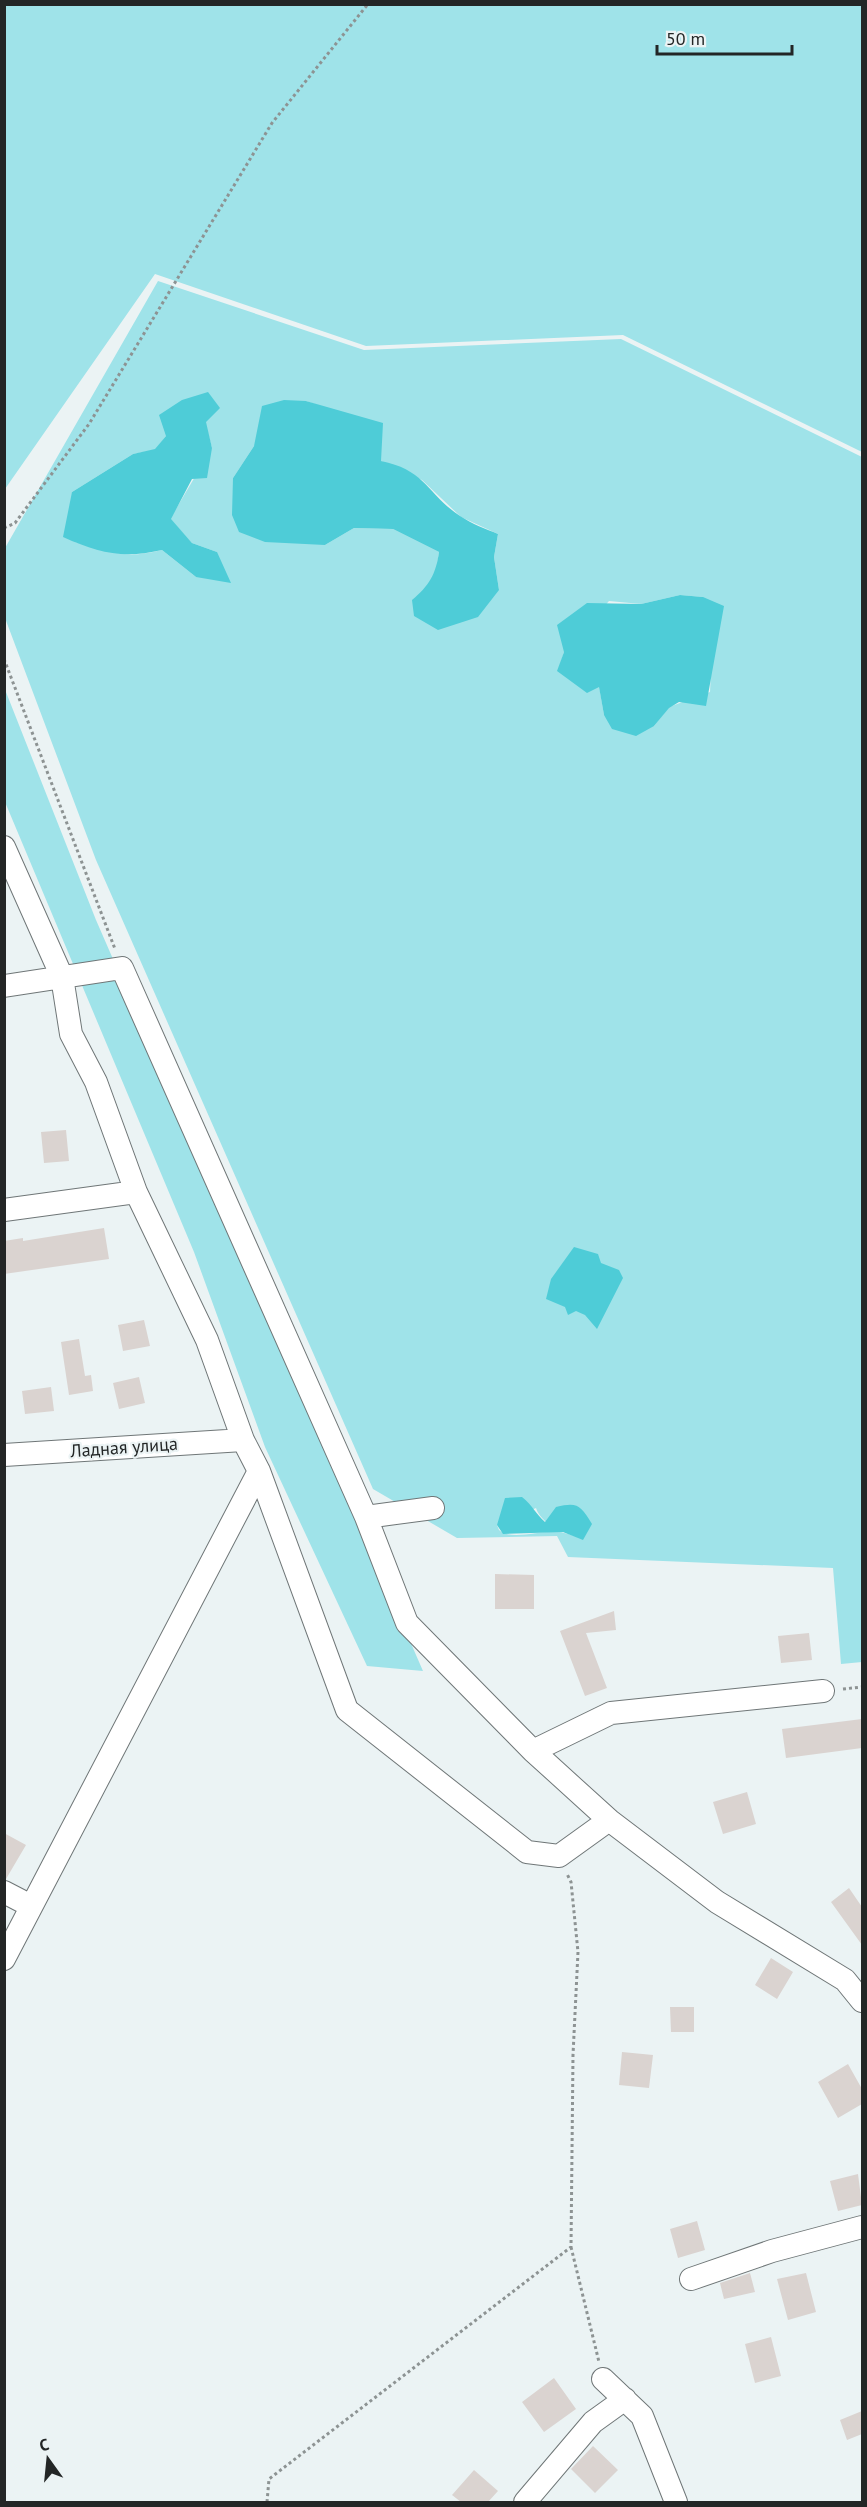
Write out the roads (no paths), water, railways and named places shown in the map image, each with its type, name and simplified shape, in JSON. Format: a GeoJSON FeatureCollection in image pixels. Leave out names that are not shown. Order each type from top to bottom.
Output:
{"type":"FeatureCollection","features":[{"type":"Feature","properties":{"kind":"street"},"geometry":{"type":"LineString","coordinates":[[4,847],[62,977],[71,1034],[96,1082],[136,1192],[207,1340],[243,1440],[259,1471],[347,1710],[527,1852],[559,1856],[609,1820]]}},
{"type":"Feature","properties":{"kind":"street"},"geometry":{"type":"LineString","coordinates":[[4,986],[122,968],[366,1517],[407,1623],[532,1751],[609,1820],[717,1902],[845,1980],[862,2001]]}},
{"type":"Feature","properties":{"kind":"street"},"geometry":{"type":"LineString","coordinates":[[4,1210],[136,1192]]}},
{"type":"Feature","properties":{"kind":"street","name":"Ладная улица"},"geometry":{"type":"LineString","coordinates":[[4,1455],[243,1440]]}},
{"type":"Feature","properties":{"kind":"street"},"geometry":{"type":"LineString","coordinates":[[4,1959],[259,1471]]}},
{"type":"Feature","properties":{"kind":"street"},"geometry":{"type":"LineString","coordinates":[[366,1517],[433,1508]]}},
{"type":"Feature","properties":{"kind":"street"},"geometry":{"type":"LineString","coordinates":[[532,1751],[611,1713],[823,1691]]}},
{"type":"Feature","properties":{"kind":"street"},"geometry":{"type":"LineString","coordinates":[[4,1892],[31,1906]]}},
{"type":"Feature","properties":{"kind":"street"},"geometry":{"type":"LineString","coordinates":[[691,2279],[772,2251],[862,2227]]}},
{"type":"Feature","properties":{"kind":"street"},"geometry":{"type":"LineString","coordinates":[[603,2379],[642,2416],[676,2502]]}},
{"type":"Feature","properties":{"kind":"street"},"geometry":{"type":"LineString","coordinates":[[525,2502],[593,2422],[625,2399]]}}]}
